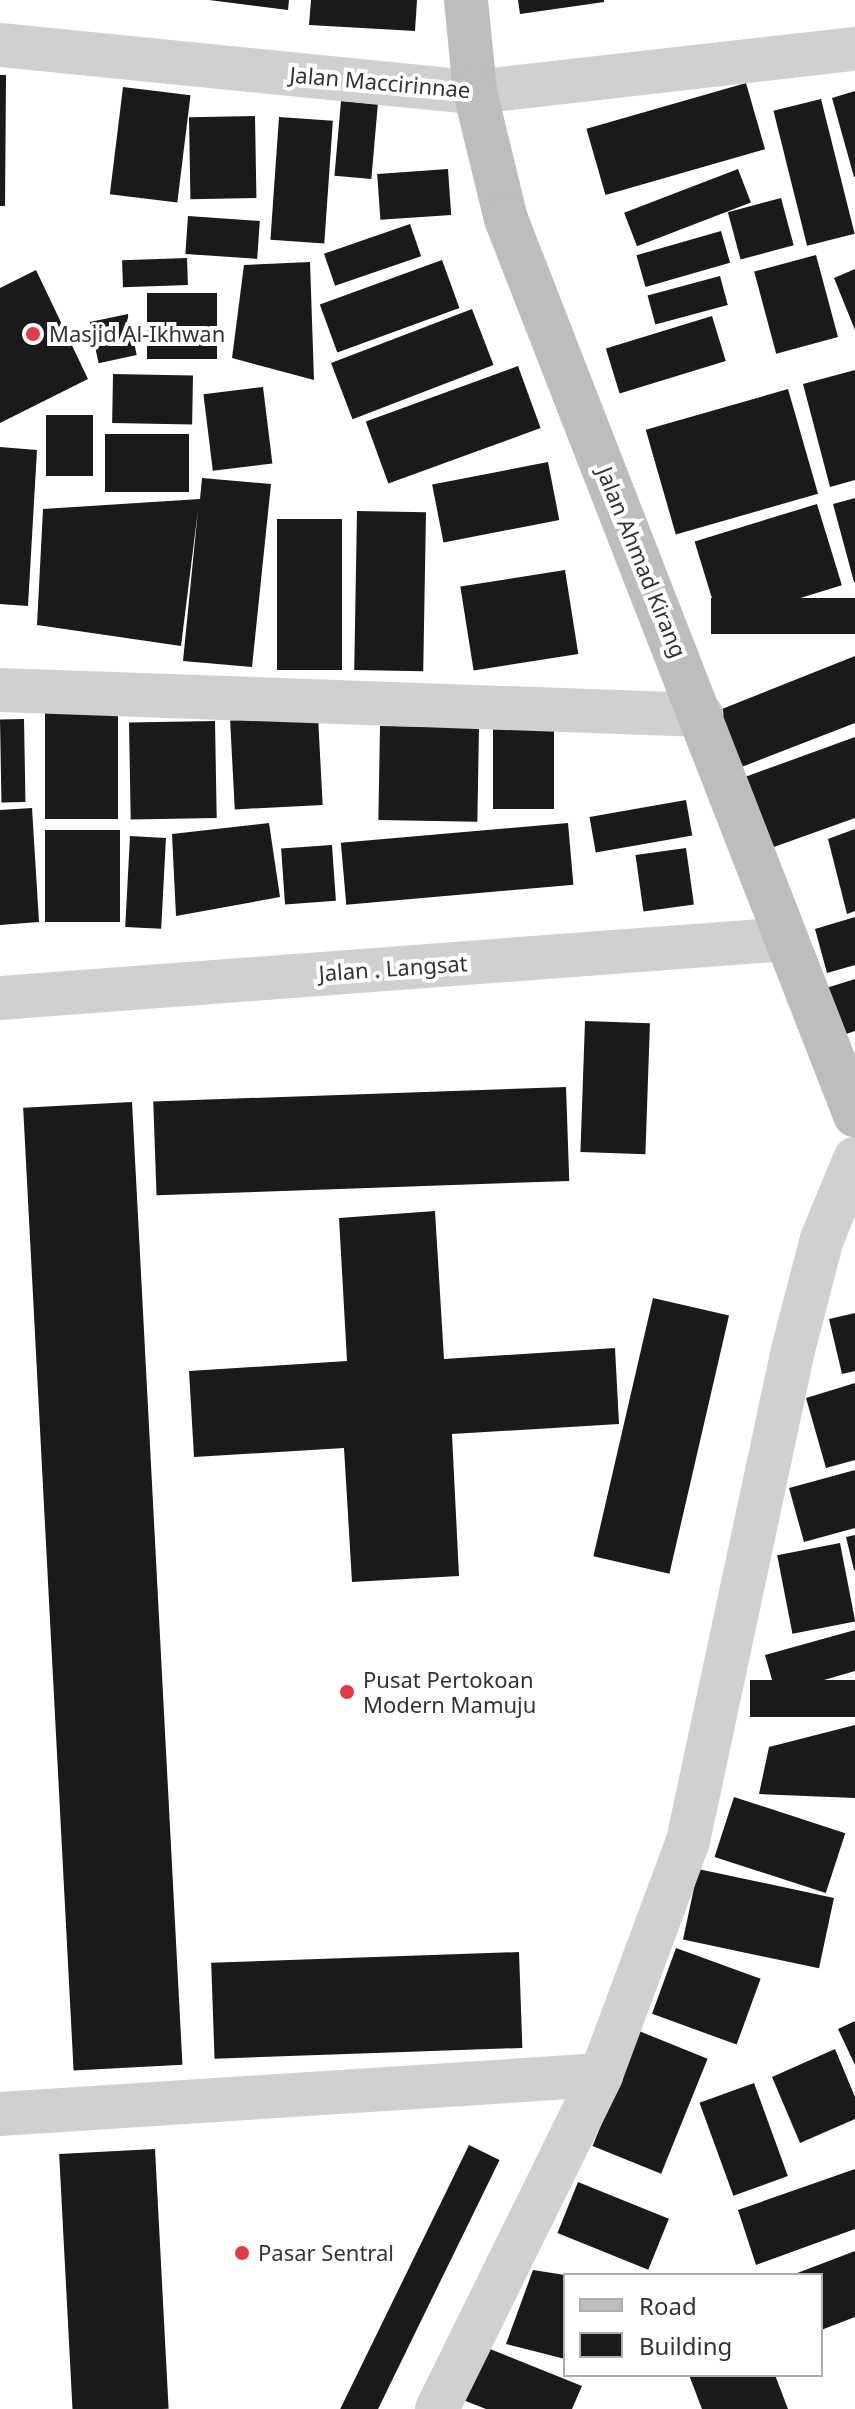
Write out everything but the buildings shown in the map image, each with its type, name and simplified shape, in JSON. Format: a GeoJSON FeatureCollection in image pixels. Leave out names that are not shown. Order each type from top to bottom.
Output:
{"type":"FeatureCollection","features":[{"type":"Feature","properties":{"kind":"main road","name":"Jalan Ahmad Kirang"},"geometry":{"type":"LineString","coordinates":[[466,0],[475,92],[506,219],[702,715],[848,1098]]}},
{"type":"Feature","properties":{"kind":"street","name":"Jalan Maccirinnae"},"geometry":{"type":"LineString","coordinates":[[0,45],[475,92],[855,49]]}},
{"type":"Feature","properties":{"kind":"street"},"geometry":{"type":"LineString","coordinates":[[0,690],[702,715]]}},
{"type":"Feature","properties":{"kind":"street","name":"Jalan . Langsat"},"geometry":{"type":"LineString","coordinates":[[0,998],[786,939]]}},
{"type":"Feature","properties":{"kind":"street"},"geometry":{"type":"LineString","coordinates":[[437,2409],[601,2075],[688,1841],[793,1350],[822,1239],[855,1159]]}},
{"type":"Feature","properties":{"kind":"street"},"geometry":{"type":"LineString","coordinates":[[0,2114],[601,2075]]}},
{"type":"Feature","properties":{"kind":"place","name":"Masjid Al-Ikhwan"},"geometry":{"type":"Point","coordinates":[33,334]}},
{"type":"Feature","properties":{"kind":"place","name":"Pusat Pertokoan Modern Mamuju"},"geometry":{"type":"Point","coordinates":[347,1692]}},
{"type":"Feature","properties":{"kind":"place","name":"Pasar Sentral"},"geometry":{"type":"Point","coordinates":[242,2253]}}]}
